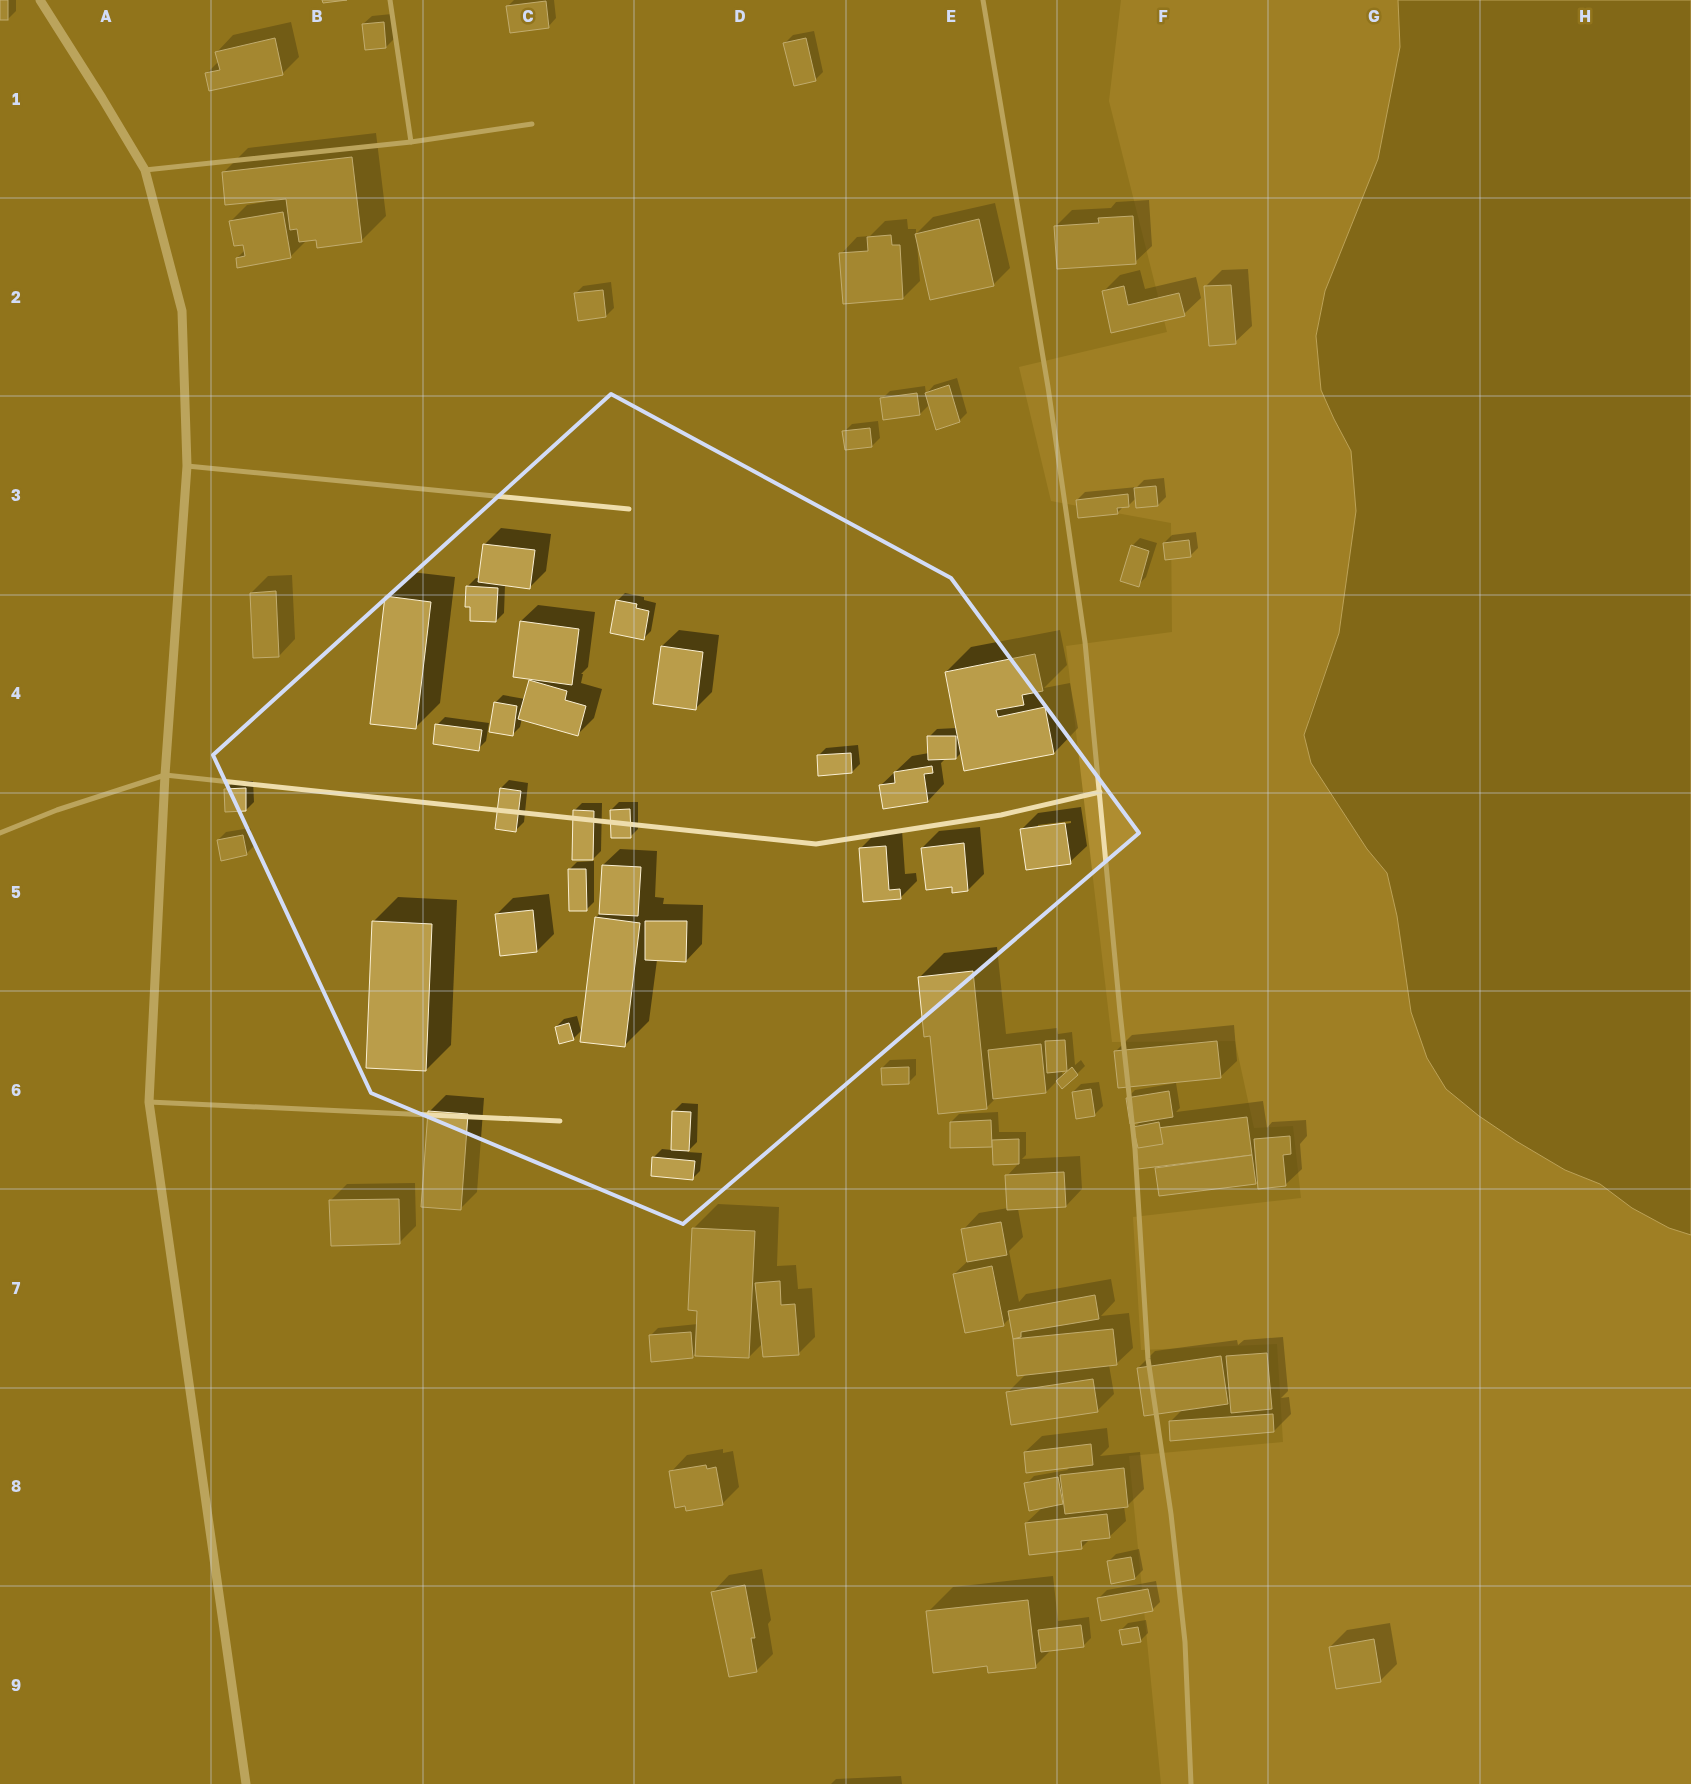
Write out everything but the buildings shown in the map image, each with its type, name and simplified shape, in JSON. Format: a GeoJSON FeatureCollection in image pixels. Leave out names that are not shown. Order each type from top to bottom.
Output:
{"type":"FeatureCollection","features":[{"type":"Feature","properties":{"kind":"street"},"geometry":{"type":"LineString","coordinates":[[40,0],[145,170],[182,311],[187,466],[165,775],[149,1102],[246,1784]]}},
{"type":"Feature","properties":{"kind":"street"},"geometry":{"type":"LineString","coordinates":[[390,0],[411,142]]}},
{"type":"Feature","properties":{"kind":"street"},"geometry":{"type":"LineString","coordinates":[[983,0],[1050,397],[1085,642],[1135,1149],[1148,1359],[1170,1514],[1185,1642],[1191,1784]]}},
{"type":"Feature","properties":{"kind":"street"},"geometry":{"type":"LineString","coordinates":[[145,170],[411,142],[532,124]]}},
{"type":"Feature","properties":{"kind":"street"},"geometry":{"type":"LineString","coordinates":[[187,466],[629,509]]}},
{"type":"Feature","properties":{"kind":"street"},"geometry":{"type":"LineString","coordinates":[[0,833],[57,810],[165,775],[816,844],[1001,815],[1100,792]]}},
{"type":"Feature","properties":{"kind":"street"},"geometry":{"type":"LineString","coordinates":[[149,1102],[560,1121]]}},
{"type":"Feature","properties":{"kind":"highlighted area"},"geometry":{"type":"Polygon","coordinates":[[[611,394],[951,578],[1139,833],[683,1224],[371,1093],[213,755],[611,394]]]}},
{"type":"Feature","properties":{"kind":"shaded area"},"geometry":{"type":"Polygon","coordinates":[[[1121,0],[1398,0],[1400,47],[1378,159],[1325,291],[1316,336],[1321,390],[1351,451],[1356,511],[1339,633],[1308,720],[1311,763],[1367,849],[1387,873],[1397,916],[1411,1012],[1446,1089],[1479,1116],[1516,1141],[1565,1170],[1600,1184],[1632,1208],[1669,1228],[1691,1235],[1691,1784],[1161,1784],[1129,1456],[1283,1442],[1277,1344],[1141,1350],[1133,1217],[1301,1198],[1293,1126],[1254,1128],[1235,1041],[1112,1042],[1066,646],[1172,632],[1171,523],[1051,501],[1019,367],[1167,332],[1109,101],[1121,0]]]}},
{"type":"Feature","properties":{"kind":"shaded area"},"geometry":{"type":"Polygon","coordinates":[[[1398,0],[1691,0],[1691,1235],[1669,1228],[1632,1208],[1600,1184],[1565,1170],[1516,1141],[1479,1116],[1446,1089],[1427,1058],[1411,1012],[1397,916],[1387,873],[1367,849],[1311,763],[1304,735],[1339,633],[1356,511],[1351,451],[1321,390],[1316,336],[1325,291],[1378,159],[1400,47],[1398,0]]]}}]}
